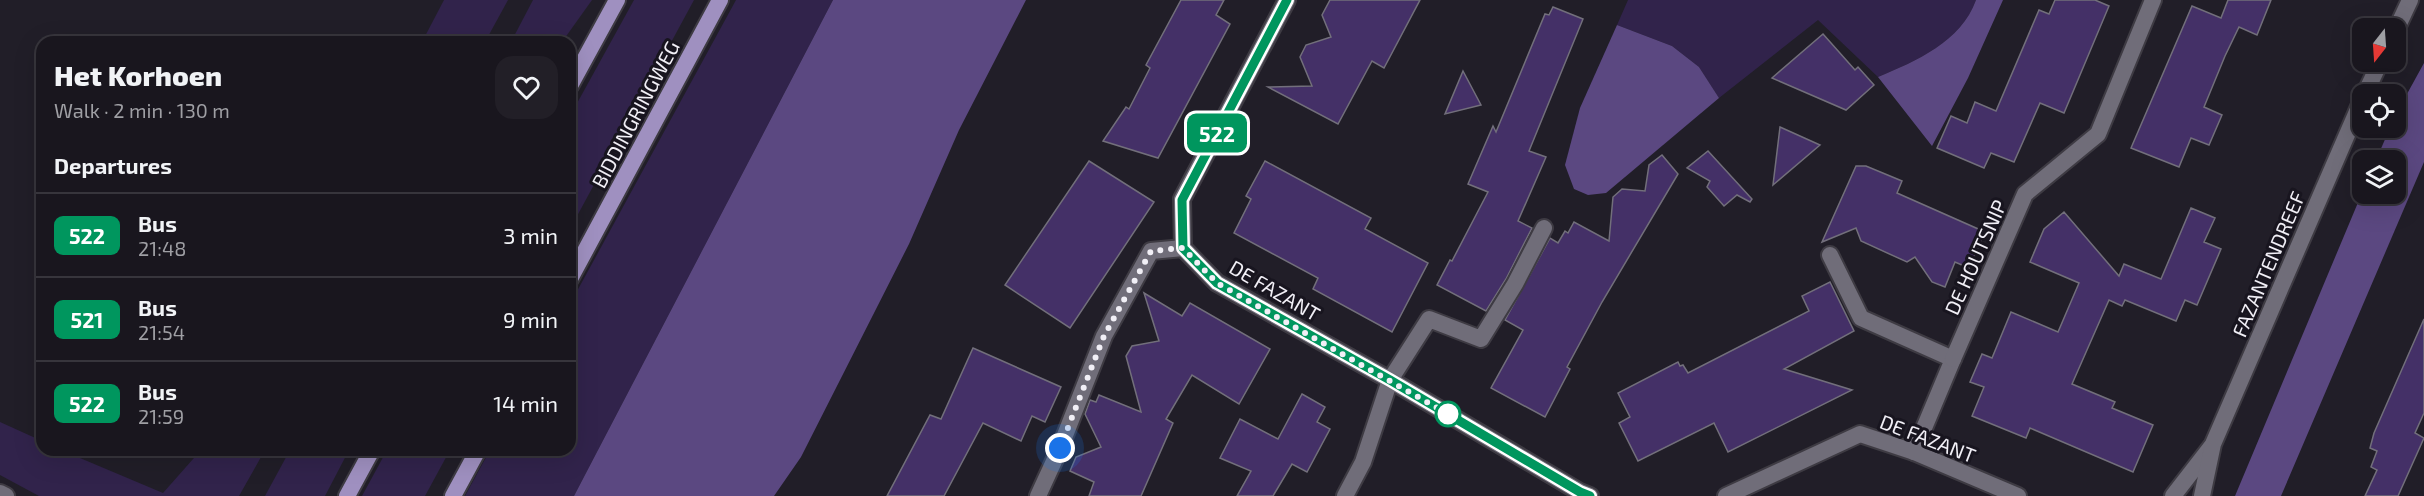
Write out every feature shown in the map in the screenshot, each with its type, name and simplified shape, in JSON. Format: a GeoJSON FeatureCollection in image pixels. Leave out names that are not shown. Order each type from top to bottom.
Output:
{"type":"FeatureCollection","features":[{"type":"Feature","properties":{"kind":"main road"},"geometry":{"type":"LineString","coordinates":[[576,75],[617,0]]}},
{"type":"Feature","properties":{"kind":"main road","name":"BIDDINGRINGWEG"},"geometry":{"type":"LineString","coordinates":[[576,268],[720,0]]}},
{"type":"Feature","properties":{"kind":"main road"},"geometry":{"type":"LineString","coordinates":[[347,496],[369,456]]}},
{"type":"Feature","properties":{"kind":"main road"},"geometry":{"type":"LineString","coordinates":[[453,496],[475,456]]}},
{"type":"Feature","properties":{"kind":"street"},"geometry":{"type":"LineString","coordinates":[[1038,496],[1060,448],[1104,336],[1151,251],[1183,248],[1182,200],[1287,0]]}},
{"type":"Feature","properties":{"kind":"street","name":"DE HOUTSNIP"},"geometry":{"type":"LineString","coordinates":[[1914,452],[2025,194],[2098,134],[2153,0]]}},
{"type":"Feature","properties":{"kind":"street"},"geometry":{"type":"LineString","coordinates":[[2402,18],[2410,0]]}},
{"type":"Feature","properties":{"kind":"street","name":"FAZANTENDREEF"},"geometry":{"type":"LineString","coordinates":[[2202,496],[2213,444],[2352,123]]}},
{"type":"Feature","properties":{"kind":"street"},"geometry":{"type":"LineString","coordinates":[[1345,496],[1363,462],[1390,380],[1429,319],[1481,339],[1515,284],[1544,228]]}},
{"type":"Feature","properties":{"kind":"street","name":"DE FAZANT"},"geometry":{"type":"LineString","coordinates":[[1183,248],[1217,283],[1590,496]]}},
{"type":"Feature","properties":{"kind":"street"},"geometry":{"type":"LineString","coordinates":[[1830,255],[1861,318],[1953,359]]}},
{"type":"Feature","properties":{"kind":"street","name":"DE FAZANT"},"geometry":{"type":"LineString","coordinates":[[1726,496],[1860,434],[1914,452],[2018,496]]}},
{"type":"Feature","properties":{"kind":"street","name":"FAZANTENDREEF"},"geometry":{"type":"LineString","coordinates":[[2173,496],[2213,444]]}},
{"type":"Feature","properties":{"kind":"street"},"geometry":{"type":"LineString","coordinates":[[0,493],[6,496]]}},
{"type":"Feature","properties":{"kind":"shaded area"},"geometry":{"type":"Polygon","coordinates":[[[444,0],[508,0],[488,36],[425,36],[444,0]]]}},
{"type":"Feature","properties":{"kind":"shaded area"},"geometry":{"type":"Polygon","coordinates":[[[533,0],[592,0],[566,36],[514,36],[533,0]]]}},
{"type":"Feature","properties":{"kind":"shaded area"},"geometry":{"type":"Polygon","coordinates":[[[634,0],[694,0],[576,218],[576,105],[634,0]]]}},
{"type":"Feature","properties":{"kind":"shaded area"},"geometry":{"type":"Polygon","coordinates":[[[736,0],[833,0],[574,496],[465,496],[487,456],[576,456],[576,293],[736,0]]]}},
{"type":"Feature","properties":{"kind":"shaded area"},"geometry":{"type":"Polygon","coordinates":[[[833,0],[1026,0],[959,130],[909,244],[801,457],[774,496],[574,496],[833,0]]]}},
{"type":"Feature","properties":{"kind":"shaded area"},"geometry":{"type":"Polygon","coordinates":[[[1628,0],[1976,0],[1960,28],[1948,39],[1922,57],[1878,77],[1818,20],[1719,98],[1699,67],[1672,46],[1617,25],[1628,0]]]}},
{"type":"Feature","properties":{"kind":"shaded area"},"geometry":{"type":"Polygon","coordinates":[[[1976,0],[2003,0],[1968,78],[1932,146],[1878,77],[1922,57],[1948,39],[1960,28],[1976,0]]]}},
{"type":"Feature","properties":{"kind":"shaded area"},"geometry":{"type":"Polygon","coordinates":[[[1617,25],[1672,46],[1699,67],[1719,98],[1606,193],[1588,195],[1574,189],[1565,165],[1580,108],[1617,25]]]}},
{"type":"Feature","properties":{"kind":"shaded area"},"geometry":{"type":"Polygon","coordinates":[[[2424,63],[2424,162],[2281,496],[2235,496],[2357,204],[2406,204],[2406,150],[2380,150],[2386,138],[2406,138],[2406,96],[2424,63]]]}},
{"type":"Feature","properties":{"kind":"shaded area"},"geometry":{"type":"Polygon","coordinates":[[[0,422],[36,438],[36,456],[75,456],[163,493],[196,456],[262,456],[239,496],[39,496],[0,475],[0,422]]]}},
{"type":"Feature","properties":{"kind":"shaded area"},"geometry":{"type":"Polygon","coordinates":[[[287,456],[346,456],[325,496],[265,496],[287,456]]]}},
{"type":"Feature","properties":{"kind":"shaded area"},"geometry":{"type":"Polygon","coordinates":[[[384,456],[447,456],[425,496],[362,496],[384,456]]]}},
{"type":"Feature","properties":{"kind":"building"},"geometry":{"type":"Polygon","coordinates":[[[1181,0],[1224,0],[1216,15],[1230,24],[1158,158],[1103,141],[1126,107],[1129,109],[1150,68],[1146,65],[1181,0]]]}},
{"type":"Feature","properties":{"kind":"building"},"geometry":{"type":"Polygon","coordinates":[[[1330,0],[1420,0],[1384,68],[1372,61],[1338,124],[1268,87],[1312,86],[1300,57],[1306,45],[1331,37],[1322,15],[1330,0]]]}},
{"type":"Feature","properties":{"kind":"building"},"geometry":{"type":"Polygon","coordinates":[[[2055,0],[2095,0],[2109,6],[2064,113],[2040,103],[2014,162],[1991,153],[1984,168],[1937,148],[1951,116],[1967,123],[1975,102],[1996,111],[2039,10],[2049,14],[2055,0]]]}},
{"type":"Feature","properties":{"kind":"building"},"geometry":{"type":"Polygon","coordinates":[[[2228,0],[2271,0],[2257,35],[2239,27],[2225,56],[2204,107],[2222,115],[2209,145],[2191,138],[2179,167],[2131,148],[2192,6],[2221,18],[2228,0]]]}},
{"type":"Feature","properties":{"kind":"building"},"geometry":{"type":"Polygon","coordinates":[[[1553,7],[1583,19],[1529,151],[1546,157],[1518,221],[1532,228],[1506,279],[1486,311],[1437,285],[1488,192],[1468,184],[1493,126],[1496,132],[1545,14],[1549,15],[1553,7]]]}},
{"type":"Feature","properties":{"kind":"building"},"geometry":{"type":"Polygon","coordinates":[[[1823,34],[1855,70],[1858,67],[1874,85],[1846,110],[1772,78],[1823,34]]]}},
{"type":"Feature","properties":{"kind":"building"},"geometry":{"type":"Polygon","coordinates":[[[1463,71],[1481,105],[1445,114],[1463,71]]]}},
{"type":"Feature","properties":{"kind":"building"},"geometry":{"type":"Polygon","coordinates":[[[1780,127],[1820,145],[1773,185],[1780,127]]]}},
{"type":"Feature","properties":{"kind":"building"},"geometry":{"type":"Polygon","coordinates":[[[1708,151],[1752,199],[1750,202],[1737,195],[1724,206],[1707,187],[1710,181],[1687,168],[1708,151]]]}},
{"type":"Feature","properties":{"kind":"building"},"geometry":{"type":"Polygon","coordinates":[[[1662,155],[1678,174],[1602,302],[1567,367],[1570,369],[1545,417],[1491,388],[1523,330],[1505,320],[1550,238],[1558,243],[1565,231],[1568,233],[1574,222],[1609,241],[1613,197],[1622,189],[1645,191],[1649,165],[1662,155]]]}},
{"type":"Feature","properties":{"kind":"building"},"geometry":{"type":"Polygon","coordinates":[[[1089,161],[1154,202],[1070,328],[1005,285],[1089,161]]]}},
{"type":"Feature","properties":{"kind":"building"},"geometry":{"type":"Polygon","coordinates":[[[1265,161],[1371,218],[1365,229],[1428,263],[1392,332],[1313,289],[1318,278],[1234,233],[1251,199],[1246,196],[1265,161]]]}},
{"type":"Feature","properties":{"kind":"building"},"geometry":{"type":"Polygon","coordinates":[[[1856,166],[1866,166],[1902,181],[1897,193],[1985,232],[1969,268],[1955,262],[1945,287],[1932,282],[1915,257],[1907,262],[1861,241],[1856,228],[1822,242],[1856,166]]]}},
{"type":"Feature","properties":{"kind":"building"},"geometry":{"type":"Polygon","coordinates":[[[2191,208],[2215,218],[2204,242],[2221,249],[2197,305],[2185,300],[2176,321],[2125,300],[2122,306],[2109,300],[2072,384],[2115,402],[2112,408],[2153,425],[2133,472],[2030,428],[2026,438],[1972,416],[1984,387],[1970,382],[1982,354],[1992,358],[2011,312],[2058,332],[2079,283],[2030,262],[2044,229],[2064,212],[2119,276],[2124,264],[2161,279],[2191,208]]]}},
{"type":"Feature","properties":{"kind":"building"},"geometry":{"type":"Polygon","coordinates":[[[1830,282],[1854,331],[1784,369],[1852,390],[1728,452],[1714,423],[1638,461],[1619,423],[1630,417],[1618,393],[1678,362],[1688,373],[1809,311],[1802,296],[1830,282]]]}},
{"type":"Feature","properties":{"kind":"building"},"geometry":{"type":"Polygon","coordinates":[[[1144,293],[1182,316],[1190,303],[1270,349],[1239,404],[1192,375],[1166,419],[1173,423],[1141,496],[1089,496],[1094,482],[1070,471],[1076,457],[1101,447],[1085,414],[1090,400],[1096,402],[1099,395],[1141,412],[1126,356],[1132,346],[1159,341],[1144,293]]]}},
{"type":"Feature","properties":{"kind":"building"},"geometry":{"type":"Polygon","coordinates":[[[2424,319],[2424,413],[2415,433],[2424,438],[2398,496],[2365,496],[2377,470],[2371,467],[2377,451],[2370,448],[2374,433],[2424,319]]]}},
{"type":"Feature","properties":{"kind":"building"},"geometry":{"type":"Polygon","coordinates":[[[973,348],[1061,387],[1045,422],[1032,416],[1021,441],[983,423],[944,496],[887,496],[930,415],[941,419],[973,348]]]}},
{"type":"Feature","properties":{"kind":"building"},"geometry":{"type":"Polygon","coordinates":[[[1302,394],[1325,407],[1317,422],[1330,429],[1307,472],[1292,464],[1273,496],[1237,496],[1251,471],[1220,458],[1240,419],[1278,439],[1302,394]]]}},
{"type":"Feature","properties":{"kind":"bus line","name":"522"},"geometry":{"type":"LineString","coordinates":[[1287,0],[1182,200],[1183,248],[1217,283],[1590,496]]}},
{"type":"Feature","properties":{"kind":"route"},"geometry":{"type":"LineString","coordinates":[[1060,448],[1104,336],[1151,251],[1183,248],[1217,283],[1448,414]]}}]}
